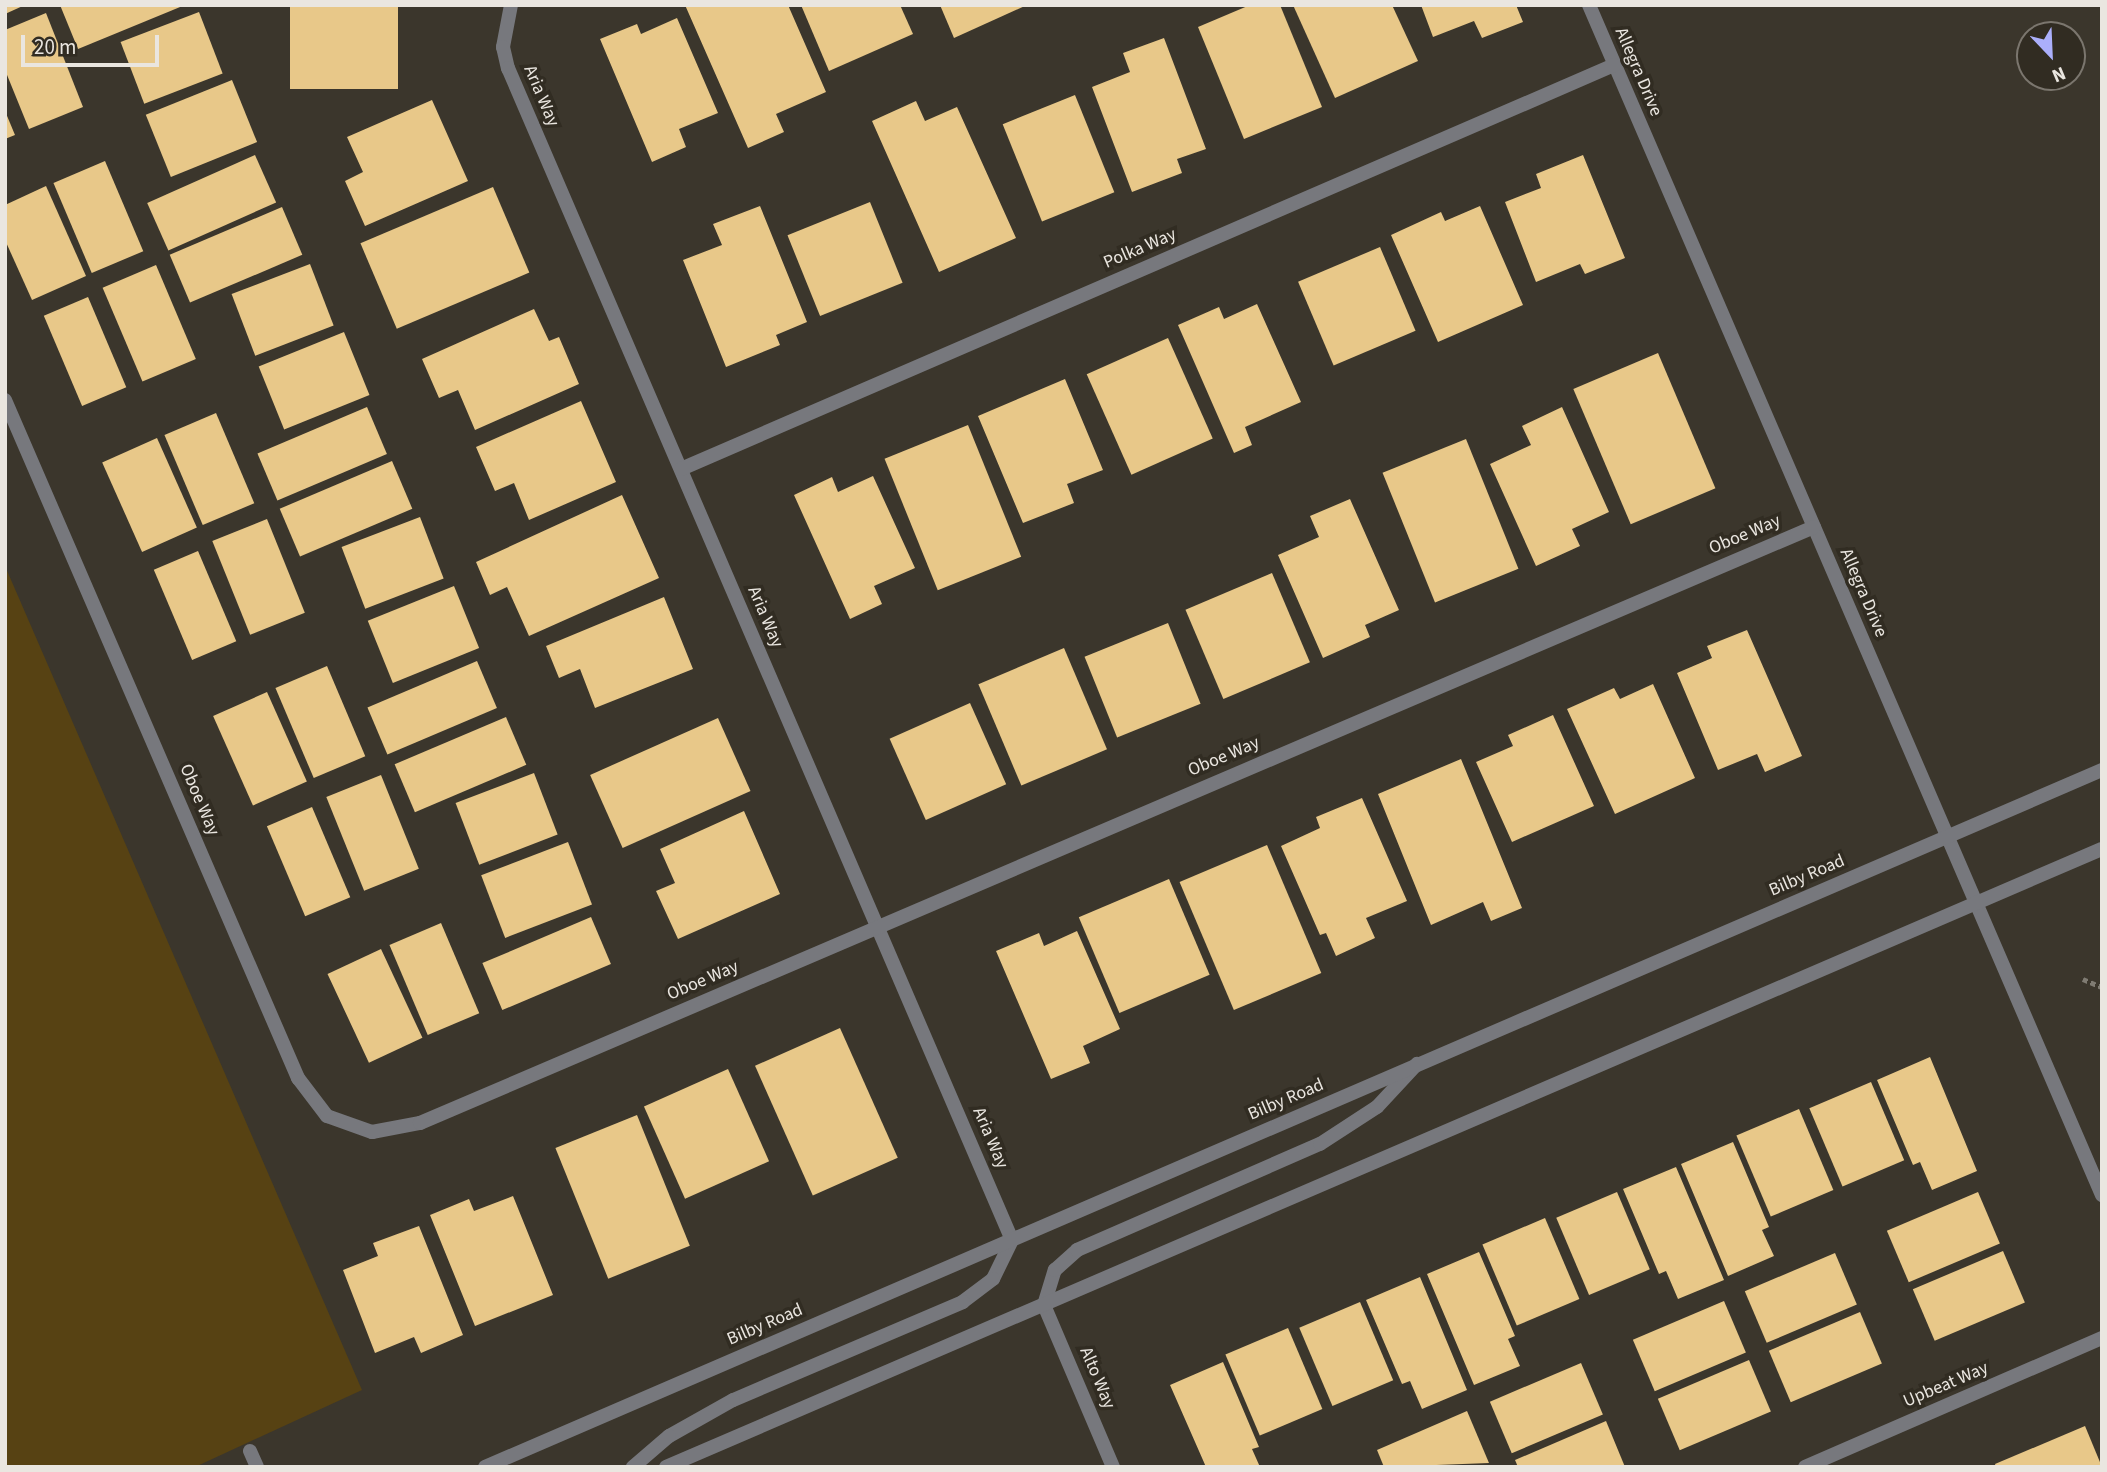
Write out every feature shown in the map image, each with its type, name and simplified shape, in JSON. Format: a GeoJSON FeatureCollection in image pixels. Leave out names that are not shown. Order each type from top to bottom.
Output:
{"type":"FeatureCollection","features":[{"type":"Feature","properties":{"kind":"street","name":"Aria Way"},"geometry":{"type":"LineString","coordinates":[[511,5],[505,27],[508,68],[1013,1240]]}},
{"type":"Feature","properties":{"kind":"street","name":"Allegra Drive"},"geometry":{"type":"LineString","coordinates":[[1589,5],[2102,1195]]}},
{"type":"Feature","properties":{"kind":"street","name":"Polka Way"},"geometry":{"type":"LineString","coordinates":[[681,469],[1614,65]]}},
{"type":"Feature","properties":{"kind":"street","name":"Oboe Way"},"geometry":{"type":"LineString","coordinates":[[5,400],[299,1078],[327,1116],[372,1132],[397,1131],[1814,527]]}},
{"type":"Feature","properties":{"kind":"street","name":"Bilby Road"},"geometry":{"type":"LineString","coordinates":[[485,1467],[2102,770]]}},
{"type":"Feature","properties":{"kind":"street"},"geometry":{"type":"LineString","coordinates":[[666,1467],[2102,849]]}},
{"type":"Feature","properties":{"kind":"street"},"geometry":{"type":"LineString","coordinates":[[1044,1305],[1055,1270],[1077,1250],[1320,1144],[1377,1107],[1417,1064]]}},
{"type":"Feature","properties":{"kind":"street"},"geometry":{"type":"LineString","coordinates":[[633,1467],[712,1411],[963,1302],[993,1279],[1013,1240]]}},
{"type":"Feature","properties":{"kind":"street","name":"Alto Way"},"geometry":{"type":"LineString","coordinates":[[1044,1305],[1114,1467]]}},
{"type":"Feature","properties":{"kind":"street","name":"Upbeat Way"},"geometry":{"type":"LineString","coordinates":[[1805,1467],[2102,1338]]}},
{"type":"Feature","properties":{"kind":"street"},"geometry":{"type":"LineString","coordinates":[[250,1451],[257,1467]]}},
{"type":"Feature","properties":{"kind":"path"},"geometry":{"type":"LineString","coordinates":[[2083,979],[2102,987]]}},
{"type":"Feature","properties":{"kind":"shaded area"},"geometry":{"type":"Polygon","coordinates":[[[5,566],[362,1390],[195,1467],[5,1467],[5,566]]]}},
{"type":"Feature","properties":{"kind":"building"},"geometry":{"type":"Polygon","coordinates":[[[5,5],[25,5],[5,14],[5,5]]]}},
{"type":"Feature","properties":{"kind":"building"},"geometry":{"type":"Polygon","coordinates":[[[60,5],[185,5],[78,49],[60,5]]]}},
{"type":"Feature","properties":{"kind":"building"},"geometry":{"type":"Polygon","coordinates":[[[290,5],[398,5],[398,89],[290,89],[290,5]]]}},
{"type":"Feature","properties":{"kind":"building"},"geometry":{"type":"Polygon","coordinates":[[[685,5],[788,5],[826,92],[776,114],[784,132],[748,148],[685,5]]]}},
{"type":"Feature","properties":{"kind":"building"},"geometry":{"type":"Polygon","coordinates":[[[801,5],[900,5],[913,34],[829,71],[801,5]]]}},
{"type":"Feature","properties":{"kind":"building"},"geometry":{"type":"Polygon","coordinates":[[[940,5],[1027,5],[954,38],[940,5]]]}},
{"type":"Feature","properties":{"kind":"building"},"geometry":{"type":"Polygon","coordinates":[[[1250,5],[1280,5],[1322,107],[1244,139],[1198,27],[1250,5]]]}},
{"type":"Feature","properties":{"kind":"building"},"geometry":{"type":"Polygon","coordinates":[[[1293,5],[1392,5],[1418,61],[1335,98],[1293,5]]]}},
{"type":"Feature","properties":{"kind":"building"},"geometry":{"type":"Polygon","coordinates":[[[1421,5],[1516,5],[1523,22],[1482,38],[1474,21],[1433,37],[1421,5]]]}},
{"type":"Feature","properties":{"kind":"building"},"geometry":{"type":"Polygon","coordinates":[[[199,12],[223,74],[144,104],[121,42],[199,12]]]}},
{"type":"Feature","properties":{"kind":"building"},"geometry":{"type":"Polygon","coordinates":[[[46,13],[83,107],[29,129],[5,70],[5,30],[46,13]]]}},
{"type":"Feature","properties":{"kind":"building"},"geometry":{"type":"Polygon","coordinates":[[[677,18],[718,113],[679,129],[686,147],[652,162],[600,39],[637,24],[641,34],[677,18]]]}},
{"type":"Feature","properties":{"kind":"building"},"geometry":{"type":"Polygon","coordinates":[[[1164,38],[1206,149],[1177,159],[1182,173],[1132,192],[1092,87],[1130,72],[1123,53],[1164,38]]]}},
{"type":"Feature","properties":{"kind":"building"},"geometry":{"type":"Polygon","coordinates":[[[232,80],[257,142],[171,177],[146,115],[232,80]]]}},
{"type":"Feature","properties":{"kind":"building"},"geometry":{"type":"Polygon","coordinates":[[[1075,95],[1114,192],[1042,222],[1003,124],[1075,95]]]}},
{"type":"Feature","properties":{"kind":"building"},"geometry":{"type":"Polygon","coordinates":[[[432,100],[468,181],[365,226],[345,181],[363,172],[347,137],[432,100]]]}},
{"type":"Feature","properties":{"kind":"building"},"geometry":{"type":"Polygon","coordinates":[[[916,101],[925,121],[957,107],[1016,238],[939,272],[872,121],[916,101]]]}},
{"type":"Feature","properties":{"kind":"building"},"geometry":{"type":"Polygon","coordinates":[[[5,111],[15,135],[5,139],[5,111]]]}},
{"type":"Feature","properties":{"kind":"building"},"geometry":{"type":"Polygon","coordinates":[[[255,155],[276,203],[168,250],[147,203],[255,155]]]}},
{"type":"Feature","properties":{"kind":"building"},"geometry":{"type":"Polygon","coordinates":[[[1583,155],[1625,258],[1585,274],[1580,264],[1536,282],[1505,202],[1541,188],[1536,174],[1583,155]]]}},
{"type":"Feature","properties":{"kind":"building"},"geometry":{"type":"Polygon","coordinates":[[[105,161],[143,251],[92,273],[53,183],[105,161]]]}},
{"type":"Feature","properties":{"kind":"building"},"geometry":{"type":"Polygon","coordinates":[[[46,186],[86,276],[32,300],[5,240],[5,205],[46,186]]]}},
{"type":"Feature","properties":{"kind":"building"},"geometry":{"type":"Polygon","coordinates":[[[493,187],[529,273],[397,329],[360,243],[493,187]]]}},
{"type":"Feature","properties":{"kind":"building"},"geometry":{"type":"Polygon","coordinates":[[[870,202],[903,283],[820,316],[787,235],[870,202]]]}},
{"type":"Feature","properties":{"kind":"building"},"geometry":{"type":"Polygon","coordinates":[[[760,206],[807,322],[776,335],[780,345],[726,367],[683,260],[722,245],[713,224],[760,206]]]}},
{"type":"Feature","properties":{"kind":"building"},"geometry":{"type":"Polygon","coordinates":[[[1480,206],[1523,305],[1438,342],[1391,235],[1441,212],[1445,221],[1480,206]]]}},
{"type":"Feature","properties":{"kind":"building"},"geometry":{"type":"Polygon","coordinates":[[[282,207],[302,255],[190,303],[170,255],[282,207]]]}},
{"type":"Feature","properties":{"kind":"building"},"geometry":{"type":"Polygon","coordinates":[[[1380,247],[1416,331],[1334,366],[1298,282],[1380,247]]]}},
{"type":"Feature","properties":{"kind":"building"},"geometry":{"type":"Polygon","coordinates":[[[310,264],[334,326],[255,356],[232,294],[310,264]]]}},
{"type":"Feature","properties":{"kind":"building"},"geometry":{"type":"Polygon","coordinates":[[[156,265],[196,359],[142,382],[103,288],[156,265]]]}},
{"type":"Feature","properties":{"kind":"building"},"geometry":{"type":"Polygon","coordinates":[[[88,297],[126,387],[82,406],[44,316],[88,297]]]}},
{"type":"Feature","properties":{"kind":"building"},"geometry":{"type":"Polygon","coordinates":[[[1257,304],[1301,402],[1245,427],[1252,445],[1234,453],[1178,325],[1219,307],[1224,319],[1257,304]]]}},
{"type":"Feature","properties":{"kind":"building"},"geometry":{"type":"Polygon","coordinates":[[[534,309],[549,341],[559,337],[579,384],[475,430],[458,390],[439,398],[422,359],[534,309]]]}},
{"type":"Feature","properties":{"kind":"building"},"geometry":{"type":"Polygon","coordinates":[[[344,332],[369,395],[284,430],[259,366],[344,332]]]}},
{"type":"Feature","properties":{"kind":"building"},"geometry":{"type":"Polygon","coordinates":[[[1168,338],[1213,438],[1131,475],[1087,374],[1168,338]]]}},
{"type":"Feature","properties":{"kind":"building"},"geometry":{"type":"Polygon","coordinates":[[[1658,353],[1715,488],[1631,524],[1573,389],[1658,353]]]}},
{"type":"Feature","properties":{"kind":"building"},"geometry":{"type":"Polygon","coordinates":[[[1065,379],[1103,470],[1067,484],[1074,503],[1023,523],[978,416],[1065,379]]]}},
{"type":"Feature","properties":{"kind":"building"},"geometry":{"type":"Polygon","coordinates":[[[581,401],[616,482],[529,520],[514,483],[495,491],[476,447],[581,401]]]}},
{"type":"Feature","properties":{"kind":"building"},"geometry":{"type":"Polygon","coordinates":[[[367,407],[387,454],[277,500],[257,453],[367,407]]]}},
{"type":"Feature","properties":{"kind":"building"},"geometry":{"type":"Polygon","coordinates":[[[1562,407],[1609,512],[1572,529],[1580,546],[1536,566],[1490,464],[1531,445],[1522,426],[1562,407]]]}},
{"type":"Feature","properties":{"kind":"building"},"geometry":{"type":"Polygon","coordinates":[[[216,413],[254,503],[203,525],[164,435],[216,413]]]}},
{"type":"Feature","properties":{"kind":"building"},"geometry":{"type":"Polygon","coordinates":[[[968,425],[1021,557],[938,590],[885,459],[968,425]]]}},
{"type":"Feature","properties":{"kind":"building"},"geometry":{"type":"Polygon","coordinates":[[[157,438],[197,528],[142,552],[102,462],[157,438]]]}},
{"type":"Feature","properties":{"kind":"building"},"geometry":{"type":"Polygon","coordinates":[[[1466,439],[1518,569],[1435,603],[1383,473],[1466,439]]]}},
{"type":"Feature","properties":{"kind":"building"},"geometry":{"type":"Polygon","coordinates":[[[392,461],[412,509],[300,557],[280,509],[392,461]]]}},
{"type":"Feature","properties":{"kind":"building"},"geometry":{"type":"Polygon","coordinates":[[[873,476],[915,568],[874,586],[882,604],[850,619],[794,495],[832,477],[838,492],[873,476]]]}},
{"type":"Feature","properties":{"kind":"building"},"geometry":{"type":"Polygon","coordinates":[[[622,495],[659,578],[529,636],[507,587],[490,595],[476,562],[622,495]]]}},
{"type":"Feature","properties":{"kind":"building"},"geometry":{"type":"Polygon","coordinates":[[[1350,499],[1399,610],[1365,625],[1370,637],[1323,658],[1278,555],[1319,537],[1310,516],[1350,499]]]}},
{"type":"Feature","properties":{"kind":"building"},"geometry":{"type":"Polygon","coordinates":[[[420,517],[444,579],[365,609],[342,547],[420,517]]]}},
{"type":"Feature","properties":{"kind":"building"},"geometry":{"type":"Polygon","coordinates":[[[267,519],[305,613],[250,635],[212,541],[267,519]]]}},
{"type":"Feature","properties":{"kind":"building"},"geometry":{"type":"Polygon","coordinates":[[[198,551],[236,641],[192,660],[154,570],[198,551]]]}},
{"type":"Feature","properties":{"kind":"building"},"geometry":{"type":"Polygon","coordinates":[[[1272,573],[1310,662],[1223,699],[1185,610],[1272,573]]]}},
{"type":"Feature","properties":{"kind":"building"},"geometry":{"type":"Polygon","coordinates":[[[454,586],[479,648],[393,683],[368,621],[454,586]]]}},
{"type":"Feature","properties":{"kind":"building"},"geometry":{"type":"Polygon","coordinates":[[[664,597],[693,669],[595,708],[580,669],[559,678],[546,646],[664,597]]]}},
{"type":"Feature","properties":{"kind":"building"},"geometry":{"type":"Polygon","coordinates":[[[1168,623],[1201,704],[1117,737],[1085,657],[1168,623]]]}},
{"type":"Feature","properties":{"kind":"building"},"geometry":{"type":"Polygon","coordinates":[[[1747,630],[1802,756],[1765,772],[1757,754],[1718,770],[1677,673],[1712,658],[1707,646],[1747,630]]]}},
{"type":"Feature","properties":{"kind":"building"},"geometry":{"type":"Polygon","coordinates":[[[1064,648],[1107,749],[1021,786],[978,684],[1064,648]]]}},
{"type":"Feature","properties":{"kind":"building"},"geometry":{"type":"Polygon","coordinates":[[[477,661],[497,708],[387,754],[367,707],[477,661]]]}},
{"type":"Feature","properties":{"kind":"building"},"geometry":{"type":"Polygon","coordinates":[[[327,666],[365,756],[314,778],[275,688],[327,666]]]}},
{"type":"Feature","properties":{"kind":"building"},"geometry":{"type":"Polygon","coordinates":[[[1653,684],[1695,778],[1615,814],[1567,709],[1614,688],[1620,699],[1653,684]]]}},
{"type":"Feature","properties":{"kind":"building"},"geometry":{"type":"Polygon","coordinates":[[[267,692],[307,782],[253,806],[213,716],[267,692]]]}},
{"type":"Feature","properties":{"kind":"building"},"geometry":{"type":"Polygon","coordinates":[[[970,703],[1006,784],[926,820],[890,739],[970,703]]]}},
{"type":"Feature","properties":{"kind":"building"},"geometry":{"type":"Polygon","coordinates":[[[1553,715],[1594,806],[1512,842],[1476,762],[1513,746],[1508,735],[1553,715]]]}},
{"type":"Feature","properties":{"kind":"building"},"geometry":{"type":"Polygon","coordinates":[[[506,717],[526,765],[415,812],[395,764],[506,717]]]}},
{"type":"Feature","properties":{"kind":"building"},"geometry":{"type":"Polygon","coordinates":[[[718,718],[751,791],[623,848],[590,775],[718,718]]]}},
{"type":"Feature","properties":{"kind":"building"},"geometry":{"type":"Polygon","coordinates":[[[1461,759],[1522,908],[1491,921],[1483,902],[1431,925],[1378,794],[1461,759]]]}},
{"type":"Feature","properties":{"kind":"building"},"geometry":{"type":"Polygon","coordinates":[[[534,773],[558,835],[479,865],[456,803],[534,773]]]}},
{"type":"Feature","properties":{"kind":"building"},"geometry":{"type":"Polygon","coordinates":[[[381,775],[419,869],[364,891],[326,797],[381,775]]]}},
{"type":"Feature","properties":{"kind":"building"},"geometry":{"type":"Polygon","coordinates":[[[1362,798],[1407,901],[1366,918],[1375,938],[1336,956],[1326,933],[1320,935],[1281,846],[1320,828],[1316,817],[1362,798]]]}},
{"type":"Feature","properties":{"kind":"building"},"geometry":{"type":"Polygon","coordinates":[[[312,807],[350,897],[305,916],[267,826],[312,807]]]}},
{"type":"Feature","properties":{"kind":"building"},"geometry":{"type":"Polygon","coordinates":[[[744,811],[780,894],[678,939],[656,891],[675,883],[660,849],[744,811]]]}},
{"type":"Feature","properties":{"kind":"building"},"geometry":{"type":"Polygon","coordinates":[[[568,842],[592,905],[505,938],[481,875],[568,842]]]}},
{"type":"Feature","properties":{"kind":"building"},"geometry":{"type":"Polygon","coordinates":[[[1267,845],[1321,973],[1234,1010],[1180,882],[1267,845]]]}},
{"type":"Feature","properties":{"kind":"building"},"geometry":{"type":"Polygon","coordinates":[[[1169,879],[1210,975],[1119,1013],[1079,917],[1169,879]]]}},
{"type":"Feature","properties":{"kind":"building"},"geometry":{"type":"Polygon","coordinates":[[[591,917],[611,964],[502,1010],[482,963],[591,917]]]}},
{"type":"Feature","properties":{"kind":"building"},"geometry":{"type":"Polygon","coordinates":[[[441,923],[479,1013],[428,1035],[389,945],[441,923]]]}},
{"type":"Feature","properties":{"kind":"building"},"geometry":{"type":"Polygon","coordinates":[[[1077,931],[1120,1029],[1083,1046],[1090,1063],[1051,1079],[996,951],[1039,933],[1044,946],[1077,931]]]}},
{"type":"Feature","properties":{"kind":"building"},"geometry":{"type":"Polygon","coordinates":[[[381,949],[422,1038],[369,1063],[328,974],[381,949]]]}},
{"type":"Feature","properties":{"kind":"building"},"geometry":{"type":"Polygon","coordinates":[[[840,1028],[898,1158],[813,1196],[755,1066],[840,1028]]]}},
{"type":"Feature","properties":{"kind":"building"},"geometry":{"type":"Polygon","coordinates":[[[1930,1057],[1977,1171],[1932,1190],[1920,1162],[1913,1165],[1877,1080],[1930,1057]]]}},
{"type":"Feature","properties":{"kind":"building"},"geometry":{"type":"Polygon","coordinates":[[[728,1069],[769,1161],[685,1199],[644,1106],[728,1069]]]}},
{"type":"Feature","properties":{"kind":"building"},"geometry":{"type":"Polygon","coordinates":[[[1871,1082],[1904,1160],[1843,1186],[1809,1108],[1871,1082]]]}},
{"type":"Feature","properties":{"kind":"building"},"geometry":{"type":"Polygon","coordinates":[[[1799,1109],[1833,1190],[1771,1217],[1736,1136],[1799,1109]]]}},
{"type":"Feature","properties":{"kind":"building"},"geometry":{"type":"Polygon","coordinates":[[[637,1115],[690,1246],[608,1279],[555,1148],[637,1115]]]}},
{"type":"Feature","properties":{"kind":"building"},"geometry":{"type":"Polygon","coordinates":[[[1733,1142],[1769,1227],[1762,1230],[1774,1256],[1728,1276],[1681,1164],[1733,1142]]]}},
{"type":"Feature","properties":{"kind":"building"},"geometry":{"type":"Polygon","coordinates":[[[1676,1167],[1724,1280],[1678,1299],[1666,1271],[1659,1274],[1623,1189],[1676,1167]]]}},
{"type":"Feature","properties":{"kind":"building"},"geometry":{"type":"Polygon","coordinates":[[[1617,1192],[1650,1269],[1589,1295],[1556,1218],[1617,1192]]]}},
{"type":"Feature","properties":{"kind":"building"},"geometry":{"type":"Polygon","coordinates":[[[1978,1192],[2000,1244],[1909,1282],[1887,1231],[1978,1192]]]}},
{"type":"Feature","properties":{"kind":"building"},"geometry":{"type":"Polygon","coordinates":[[[513,1196],[553,1295],[475,1326],[430,1215],[469,1199],[474,1211],[513,1196]]]}},
{"type":"Feature","properties":{"kind":"building"},"geometry":{"type":"Polygon","coordinates":[[[1545,1218],[1579,1299],[1517,1326],[1482,1245],[1545,1218]]]}},
{"type":"Feature","properties":{"kind":"building"},"geometry":{"type":"Polygon","coordinates":[[[419,1226],[463,1335],[421,1353],[414,1337],[375,1353],[343,1270],[378,1256],[373,1243],[419,1226]]]}},
{"type":"Feature","properties":{"kind":"building"},"geometry":{"type":"Polygon","coordinates":[[[2003,1251],[2025,1303],[1935,1341],[1913,1289],[2003,1251]]]}},
{"type":"Feature","properties":{"kind":"building"},"geometry":{"type":"Polygon","coordinates":[[[1479,1252],[1515,1336],[1508,1339],[1520,1366],[1474,1385],[1427,1274],[1479,1252]]]}},
{"type":"Feature","properties":{"kind":"building"},"geometry":{"type":"Polygon","coordinates":[[[1835,1253],[1857,1305],[1767,1343],[1745,1291],[1835,1253]]]}},
{"type":"Feature","properties":{"kind":"building"},"geometry":{"type":"Polygon","coordinates":[[[1420,1277],[1467,1390],[1422,1409],[1410,1381],[1402,1384],[1366,1300],[1420,1277]]]}},
{"type":"Feature","properties":{"kind":"building"},"geometry":{"type":"Polygon","coordinates":[[[1724,1301],[1746,1353],[1655,1391],[1633,1340],[1724,1301]]]}},
{"type":"Feature","properties":{"kind":"building"},"geometry":{"type":"Polygon","coordinates":[[[1360,1302],[1393,1380],[1332,1406],[1299,1328],[1360,1302]]]}},
{"type":"Feature","properties":{"kind":"building"},"geometry":{"type":"Polygon","coordinates":[[[1860,1312],[1882,1364],[1791,1402],[1769,1351],[1860,1312]]]}},
{"type":"Feature","properties":{"kind":"building"},"geometry":{"type":"Polygon","coordinates":[[[1288,1328],[1322,1409],[1260,1436],[1225,1355],[1288,1328]]]}},
{"type":"Feature","properties":{"kind":"building"},"geometry":{"type":"Polygon","coordinates":[[[1749,1360],[1771,1412],[1680,1450],[1658,1399],[1749,1360]]]}},
{"type":"Feature","properties":{"kind":"building"},"geometry":{"type":"Polygon","coordinates":[[[1223,1362],[1259,1447],[1252,1449],[1260,1467],[1206,1467],[1170,1385],[1223,1362]]]}},
{"type":"Feature","properties":{"kind":"building"},"geometry":{"type":"Polygon","coordinates":[[[1581,1363],[1603,1415],[1512,1453],[1490,1402],[1581,1363]]]}},
{"type":"Feature","properties":{"kind":"building"},"geometry":{"type":"Polygon","coordinates":[[[1467,1411],[1489,1463],[1384,1467],[1377,1450],[1467,1411]]]}},
{"type":"Feature","properties":{"kind":"building"},"geometry":{"type":"Polygon","coordinates":[[[1606,1421],[1625,1467],[1518,1467],[1515,1460],[1606,1421]]]}},
{"type":"Feature","properties":{"kind":"building"},"geometry":{"type":"Polygon","coordinates":[[[2085,1426],[2102,1467],[1996,1467],[1995,1464],[2085,1426]]]}}]}
